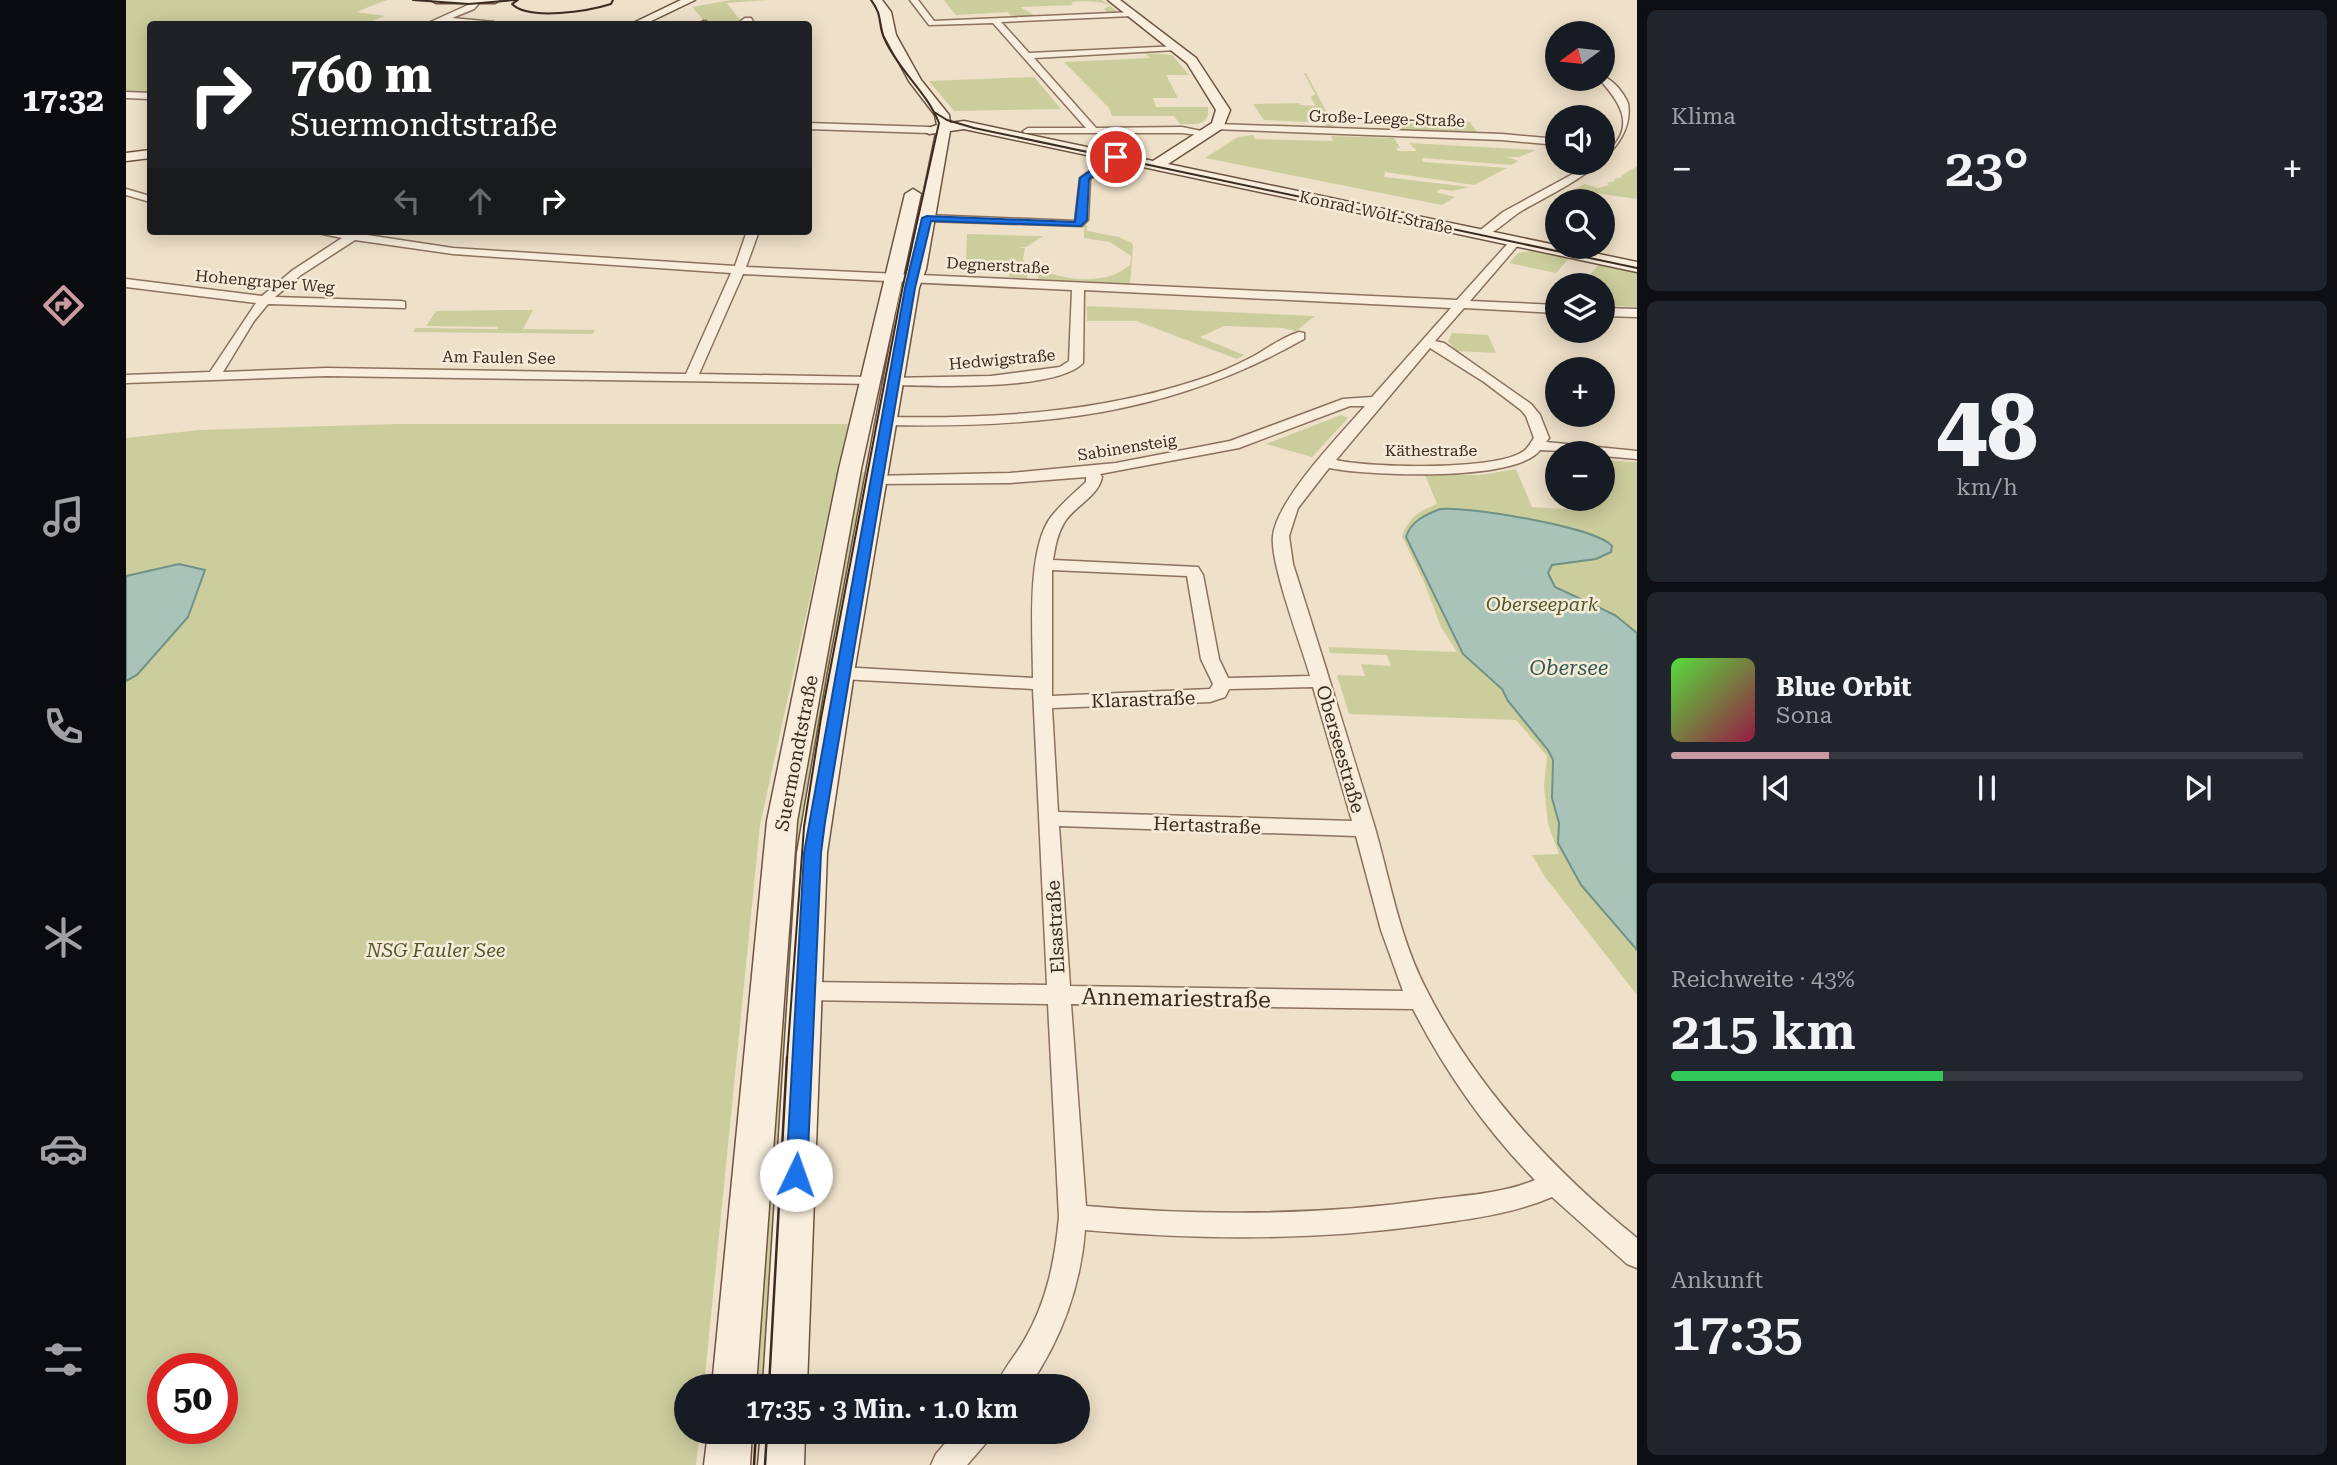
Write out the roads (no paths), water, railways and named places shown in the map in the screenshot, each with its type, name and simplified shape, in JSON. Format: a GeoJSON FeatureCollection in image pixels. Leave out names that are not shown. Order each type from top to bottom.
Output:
{"type":"FeatureCollection","features":[{"type":"Feature","properties":{"kind":"main road"},"geometry":{"type":"LineString","coordinates":[[436,0],[495,0]]}},
{"type":"Feature","properties":{"kind":"main road"},"geometry":{"type":"LineString","coordinates":[[867,0],[875,10],[876,39],[892,39]]}},
{"type":"Feature","properties":{"kind":"main road"},"geometry":{"type":"LineString","coordinates":[[877,0],[884,10],[886,27],[911,81],[939,119]]}},
{"type":"Feature","properties":{"kind":"main road"},"geometry":{"type":"LineString","coordinates":[[1113,0],[1195,64],[1220,103],[1223,117],[1211,130],[1155,166]]}},
{"type":"Feature","properties":{"kind":"main road"},"geometry":{"type":"LineString","coordinates":[[644,21],[695,1]]}},
{"type":"Feature","properties":{"kind":"main road"},"geometry":{"type":"LineString","coordinates":[[893,68],[911,81]]}},
{"type":"Feature","properties":{"kind":"main road","name":"Konrad-Wolf-Straße"},"geometry":{"type":"LineString","coordinates":[[929,130],[939,119],[1637,267]]}},
{"type":"Feature","properties":{"kind":"main road","name":"Suermondtstraße"},"geometry":{"type":"LineString","coordinates":[[786,1374],[813,853],[875,479],[927,218],[939,119]]}},
{"type":"Feature","properties":{"kind":"main road","name":"Suermondtstraße"},"geometry":{"type":"LineString","coordinates":[[735,1374],[778,852],[850,468],[929,130]]}},
{"type":"Feature","properties":{"kind":"main road"},"geometry":{"type":"LineString","coordinates":[[126,157],[147,154]]}},
{"type":"Feature","properties":{"kind":"main road"},"geometry":{"type":"LineString","coordinates":[[727,1465],[729,1444]]}},
{"type":"Feature","properties":{"kind":"main road"},"geometry":{"type":"LineString","coordinates":[[781,1465],[782,1444]]}},
{"type":"Feature","properties":{"kind":"street"},"geometry":{"type":"LineString","coordinates":[[914,0],[932,23],[1132,14]]}},
{"type":"Feature","properties":{"kind":"street"},"geometry":{"type":"LineString","coordinates":[[438,21],[471,7],[475,2]]}},
{"type":"Feature","properties":{"kind":"street"},"geometry":{"type":"LineString","coordinates":[[443,19],[463,21]]}},
{"type":"Feature","properties":{"kind":"street"},"geometry":{"type":"LineString","coordinates":[[995,20],[1093,130]]}},
{"type":"Feature","properties":{"kind":"street"},"geometry":{"type":"LineString","coordinates":[[1026,56],[1176,48]]}},
{"type":"Feature","properties":{"kind":"street"},"geometry":{"type":"LineString","coordinates":[[1615,87],[1621,91],[1630,120],[1629,136],[1624,150],[1615,155]]}},
{"type":"Feature","properties":{"kind":"street"},"geometry":{"type":"LineString","coordinates":[[126,95],[147,96]]}},
{"type":"Feature","properties":{"kind":"street"},"geometry":{"type":"LineString","coordinates":[[812,117],[841,127]]}},
{"type":"Feature","properties":{"kind":"street"},"geometry":{"type":"LineString","coordinates":[[812,126],[929,130]]}},
{"type":"Feature","properties":{"kind":"street","name":"Große-Leege-Straße"},"geometry":{"type":"LineString","coordinates":[[1028,131],[1211,130],[1502,137],[1545,141]]}},
{"type":"Feature","properties":{"kind":"street"},"geometry":{"type":"LineString","coordinates":[[1615,149],[1624,150]]}},
{"type":"Feature","properties":{"kind":"street"},"geometry":{"type":"LineString","coordinates":[[927,218],[1078,224],[1082,220],[1085,178],[1116,157]]}},
{"type":"Feature","properties":{"kind":"street"},"geometry":{"type":"LineString","coordinates":[[1482,234],[1507,214],[1578,175]]}},
{"type":"Feature","properties":{"kind":"street"},"geometry":{"type":"LineString","coordinates":[[126,192],[147,198]]}},
{"type":"Feature","properties":{"kind":"street","name":"Degnerstraße"},"geometry":{"type":"LineString","coordinates":[[346,235],[453,251],[739,269],[1545,308]]}},
{"type":"Feature","properties":{"kind":"street"},"geometry":{"type":"LineString","coordinates":[[691,377],[752,235]]}},
{"type":"Feature","properties":{"kind":"street"},"geometry":{"type":"LineString","coordinates":[[215,374],[249,319],[265,300],[316,259],[354,236]]}},
{"type":"Feature","properties":{"kind":"street","name":"Oberseestraße"},"geometry":{"type":"LineString","coordinates":[[1515,242],[1376,401],[1290,507],[1281,536],[1285,564],[1365,829],[1392,930],[1420,1000],[1476,1090],[1507,1130],[1556,1182],[1637,1255]]}},
{"type":"Feature","properties":{"kind":"street","name":"Hohengraper Weg"},"geometry":{"type":"LineString","coordinates":[[126,283],[265,300],[401,305]]}},
{"type":"Feature","properties":{"kind":"street","name":"Hedwigstraße"},"geometry":{"type":"LineString","coordinates":[[895,381],[1006,378],[1058,373],[1072,368],[1076,363],[1078,286]]}},
{"type":"Feature","properties":{"kind":"street"},"geometry":{"type":"LineString","coordinates":[[1615,312],[1637,313]]}},
{"type":"Feature","properties":{"kind":"street"},"geometry":{"type":"LineString","coordinates":[[886,421],[989,420],[1133,402],[1226,374],[1267,356],[1299,336]]}},
{"type":"Feature","properties":{"kind":"street"},"geometry":{"type":"LineString","coordinates":[[1427,343],[1439,346],[1527,408],[1540,427],[1541,437],[1537,445],[1637,455]]}},
{"type":"Feature","properties":{"kind":"street","name":"Am Faulen See"},"geometry":{"type":"LineString","coordinates":[[126,379],[326,372],[871,381]]}},
{"type":"Feature","properties":{"kind":"street","name":"Sabinensteig"},"geometry":{"type":"LineString","coordinates":[[875,479],[967,480],[1090,471],[1234,445],[1348,402],[1376,401]]}},
{"type":"Feature","properties":{"kind":"street","name":"Käthestraße"},"geometry":{"type":"LineString","coordinates":[[1326,463],[1340,466],[1472,469],[1522,458],[1537,445]]}},
{"type":"Feature","properties":{"kind":"street","name":"Elsastraße"},"geometry":{"type":"LineString","coordinates":[[1020,1374],[1053,1315],[1071,1250],[1073,1217],[1042,693],[1043,565],[1056,520],[1093,483],[1094,477],[1090,471]]}},
{"type":"Feature","properties":{"kind":"street"},"geometry":{"type":"LineString","coordinates":[[1043,565],[1192,571],[1195,575],[1210,659],[1222,684]]}},
{"type":"Feature","properties":{"kind":"street","name":"Klarastraße"},"geometry":{"type":"LineString","coordinates":[[841,673],[1042,693],[1210,696],[1218,692],[1222,684],[1321,681]]}},
{"type":"Feature","properties":{"kind":"street","name":"Hertastraße"},"geometry":{"type":"LineString","coordinates":[[1048,820],[1365,829]]}},
{"type":"Feature","properties":{"kind":"street","name":"Annemariestraße"},"geometry":{"type":"LineString","coordinates":[[806,991],[1404,1002],[1420,1000]]}},
{"type":"Feature","properties":{"kind":"street"},"geometry":{"type":"LineString","coordinates":[[1073,1217],[1188,1226],[1292,1226],[1398,1218],[1486,1204],[1543,1190],[1556,1182]]}},
{"type":"Feature","properties":{"kind":"street"},"geometry":{"type":"LineString","coordinates":[[947,1465],[965,1444]]}},
{"type":"Feature","properties":{"kind":"water","name":"Obersee"},"geometry":{"type":"Polygon","coordinates":[[[1440,509],[1502,514],[1558,525],[1601,539],[1612,546],[1611,552],[1596,559],[1552,565],[1548,573],[1555,587],[1615,615],[1637,633],[1637,950],[1581,885],[1558,843],[1559,823],[1552,798],[1553,760],[1548,750],[1508,701],[1502,689],[1463,654],[1406,537],[1415,523],[1440,509]]]}},
{"type":"Feature","properties":{"kind":"water"},"geometry":{"type":"Polygon","coordinates":[[[179,564],[205,570],[188,617],[137,675],[126,681],[126,576],[179,564]]]}},
{"type":"Feature","properties":{"kind":"tram line"},"geometry":{"type":"LineString","coordinates":[[413,0],[469,4],[515,0]]}},
{"type":"Feature","properties":{"kind":"tram line"},"geometry":{"type":"LineString","coordinates":[[518,0],[512,4],[520,9],[545,13],[589,9],[611,4],[613,0]]}},
{"type":"Feature","properties":{"kind":"tram line"},"geometry":{"type":"LineString","coordinates":[[871,0],[878,11],[883,35],[891,51],[934,112]]}},
{"type":"Feature","properties":{"kind":"tram line"},"geometry":{"type":"LineString","coordinates":[[787,1059],[804,827],[821,718],[902,290],[939,123],[934,112]]}},
{"type":"Feature","properties":{"kind":"tram line"},"geometry":{"type":"LineString","coordinates":[[934,112],[947,120],[974,128],[1637,268]]}},
{"type":"Feature","properties":{"kind":"tram line"},"geometry":{"type":"LineString","coordinates":[[770,1374],[787,1057]]}},
{"type":"Feature","properties":{"kind":"tram line"},"geometry":{"type":"LineString","coordinates":[[754,1465],[755,1444]]}},
{"type":"Feature","properties":{"kind":"tram line"},"geometry":{"type":"LineString","coordinates":[[765,1465],[766,1444]]}},
{"type":"Feature","properties":{"kind":"park label","name":"Oberseepark"},"geometry":{"type":"Point","coordinates":[1542,604]}},
{"type":"Feature","properties":{"kind":"park label","name":"NSG Fauler See"},"geometry":{"type":"Point","coordinates":[436,950]}}]}
